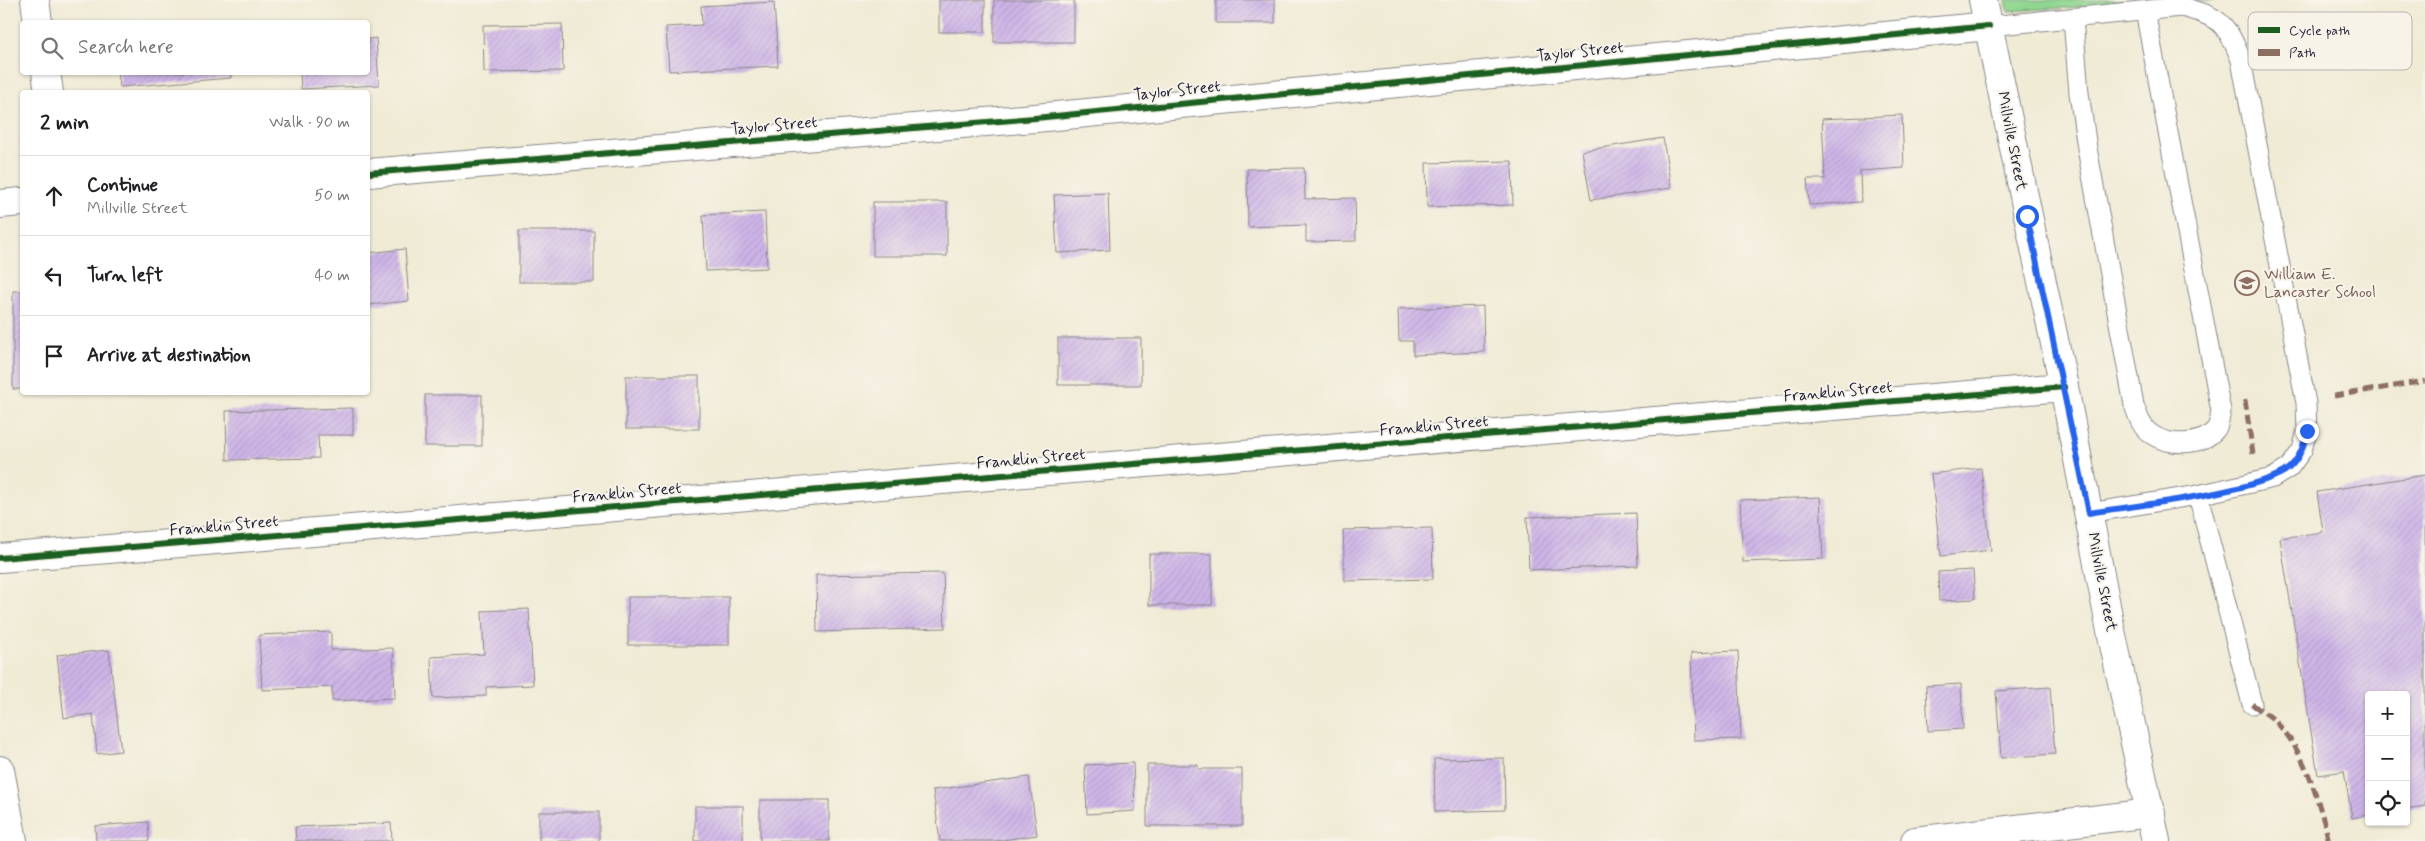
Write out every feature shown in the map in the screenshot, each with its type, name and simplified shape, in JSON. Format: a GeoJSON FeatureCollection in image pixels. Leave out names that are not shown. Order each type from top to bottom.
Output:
{"type":"FeatureCollection","features":[{"type":"Feature","properties":{"kind":"street"},"geometry":{"type":"LineString","coordinates":[[34,0],[38,20]]}},
{"type":"Feature","properties":{"kind":"street","name":"Millville Street"},"geometry":{"type":"LineString","coordinates":[[1983,0],[2064,387],[2110,626],[2156,841]]}},
{"type":"Feature","properties":{"kind":"street","name":"Taylor Street"},"geometry":{"type":"LineString","coordinates":[[370,173],[1045,118],[1989,26]]}},
{"type":"Feature","properties":{"kind":"street"},"geometry":{"type":"LineString","coordinates":[[47,75],[50,90]]}},
{"type":"Feature","properties":{"kind":"street"},"geometry":{"type":"LineString","coordinates":[[0,204],[20,202]]}},
{"type":"Feature","properties":{"kind":"street","name":"Franklin Street"},"geometry":{"type":"LineString","coordinates":[[0,558],[2064,387]]}},
{"type":"Feature","properties":{"kind":"street"},"geometry":{"type":"LineString","coordinates":[[0,770],[13,841]]}},
{"type":"Feature","properties":{"kind":"street"},"geometry":{"type":"LineString","coordinates":[[1915,841],[2151,813]]}},
{"type":"Feature","properties":{"kind":"lane"},"geometry":{"type":"LineString","coordinates":[[1989,26],[2181,7],[2202,12],[2219,20],[2233,38],[2240,60],[2306,403],[2307,431],[2302,450],[2289,468],[2273,478],[2198,495],[2089,513]]}},
{"type":"Feature","properties":{"kind":"lane"},"geometry":{"type":"LineString","coordinates":[[2074,18],[2079,93],[2087,148],[2134,405],[2140,423],[2150,434],[2168,442],[2188,442],[2206,438],[2217,428],[2221,411],[2145,11]]}},
{"type":"Feature","properties":{"kind":"lane"},"geometry":{"type":"LineString","coordinates":[[2198,495],[2252,704]]}},
{"type":"Feature","properties":{"kind":"green space"},"geometry":{"type":"Polygon","coordinates":[[[2006,0],[2217,0],[2008,11],[2006,0]]]}},
{"type":"Feature","properties":{"kind":"building"},"geometry":{"type":"Polygon","coordinates":[[[939,0],[985,0],[985,32],[939,32],[939,0]]]}},
{"type":"Feature","properties":{"kind":"building"},"geometry":{"type":"Polygon","coordinates":[[[994,0],[1074,0],[1074,42],[994,42],[994,0]]]}},
{"type":"Feature","properties":{"kind":"building"},"geometry":{"type":"Polygon","coordinates":[[[1216,0],[1275,0],[1275,23],[1216,23],[1216,0]]]}},
{"type":"Feature","properties":{"kind":"building"},"geometry":{"type":"Polygon","coordinates":[[[774,2],[778,66],[669,71],[666,27],[702,25],[701,6],[774,2]]]}},
{"type":"Feature","properties":{"kind":"building"},"geometry":{"type":"Polygon","coordinates":[[[562,24],[563,71],[484,72],[483,25],[562,24]]]}},
{"type":"Feature","properties":{"kind":"building"},"geometry":{"type":"Polygon","coordinates":[[[376,38],[379,85],[301,89],[300,75],[370,75],[370,39],[376,38]]]}},
{"type":"Feature","properties":{"kind":"building"},"geometry":{"type":"Polygon","coordinates":[[[118,75],[230,75],[231,78],[120,87],[118,75]]]}},
{"type":"Feature","properties":{"kind":"building"},"geometry":{"type":"Polygon","coordinates":[[[1902,115],[1904,168],[1860,171],[1861,202],[1809,205],[1807,179],[1825,179],[1822,119],[1902,115]]]}},
{"type":"Feature","properties":{"kind":"building"},"geometry":{"type":"Polygon","coordinates":[[[1663,138],[1671,188],[1591,200],[1582,151],[1663,138]]]}},
{"type":"Feature","properties":{"kind":"building"},"geometry":{"type":"Polygon","coordinates":[[[1512,161],[1513,205],[1427,207],[1426,163],[1512,161]]]}},
{"type":"Feature","properties":{"kind":"building"},"geometry":{"type":"Polygon","coordinates":[[[1304,168],[1305,199],[1355,198],[1356,241],[1306,242],[1306,225],[1248,227],[1247,169],[1304,168]]]}},
{"type":"Feature","properties":{"kind":"building"},"geometry":{"type":"Polygon","coordinates":[[[1108,193],[1110,250],[1057,253],[1054,195],[1108,193]]]}},
{"type":"Feature","properties":{"kind":"building"},"geometry":{"type":"Polygon","coordinates":[[[873,202],[947,202],[947,256],[873,256],[873,202]]]}},
{"type":"Feature","properties":{"kind":"building"},"geometry":{"type":"Polygon","coordinates":[[[765,212],[767,268],[706,271],[703,215],[765,212]]]}},
{"type":"Feature","properties":{"kind":"building"},"geometry":{"type":"Polygon","coordinates":[[[519,231],[594,231],[594,282],[519,282],[519,231]]]}},
{"type":"Feature","properties":{"kind":"building"},"geometry":{"type":"Polygon","coordinates":[[[405,249],[409,301],[370,305],[370,253],[405,249]]]}},
{"type":"Feature","properties":{"kind":"building"},"geometry":{"type":"Polygon","coordinates":[[[13,291],[20,291],[20,389],[13,389],[13,291]]]}},
{"type":"Feature","properties":{"kind":"building"},"geometry":{"type":"Polygon","coordinates":[[[1483,306],[1484,352],[1413,355],[1413,341],[1399,341],[1398,309],[1483,306]]]}},
{"type":"Feature","properties":{"kind":"building"},"geometry":{"type":"Polygon","coordinates":[[[1058,338],[1141,338],[1141,385],[1058,385],[1058,338]]]}},
{"type":"Feature","properties":{"kind":"building"},"geometry":{"type":"Polygon","coordinates":[[[626,376],[699,376],[699,429],[626,429],[626,376]]]}},
{"type":"Feature","properties":{"kind":"building"},"geometry":{"type":"Polygon","coordinates":[[[425,395],[482,395],[482,446],[425,446],[425,395]]]}},
{"type":"Feature","properties":{"kind":"building"},"geometry":{"type":"Polygon","coordinates":[[[353,408],[353,435],[318,435],[319,458],[227,460],[226,411],[353,408]]]}},
{"type":"Feature","properties":{"kind":"building"},"geometry":{"type":"Polygon","coordinates":[[[1981,468],[1991,550],[1941,556],[1931,474],[1981,468]]]}},
{"type":"Feature","properties":{"kind":"building"},"geometry":{"type":"Polygon","coordinates":[[[2425,475],[2425,806],[2410,808],[2410,691],[2365,691],[2365,816],[2352,818],[2344,771],[2318,775],[2280,538],[2323,532],[2317,492],[2425,475]]]}},
{"type":"Feature","properties":{"kind":"building"},"geometry":{"type":"Polygon","coordinates":[[[1820,497],[1823,559],[1743,562],[1740,500],[1820,497]]]}},
{"type":"Feature","properties":{"kind":"building"},"geometry":{"type":"Polygon","coordinates":[[[1636,513],[1638,566],[1529,570],[1527,517],[1636,513]]]}},
{"type":"Feature","properties":{"kind":"building"},"geometry":{"type":"Polygon","coordinates":[[[1432,528],[1433,579],[1345,581],[1343,530],[1432,528]]]}},
{"type":"Feature","properties":{"kind":"building"},"geometry":{"type":"Polygon","coordinates":[[[1149,554],[1212,554],[1212,605],[1149,605],[1149,554]]]}},
{"type":"Feature","properties":{"kind":"building"},"geometry":{"type":"Polygon","coordinates":[[[1973,570],[1975,599],[1939,601],[1938,572],[1973,570]]]}},
{"type":"Feature","properties":{"kind":"building"},"geometry":{"type":"Polygon","coordinates":[[[943,573],[945,628],[817,632],[816,575],[943,573]]]}},
{"type":"Feature","properties":{"kind":"building"},"geometry":{"type":"Polygon","coordinates":[[[628,597],[729,597],[729,645],[628,645],[628,597]]]}},
{"type":"Feature","properties":{"kind":"building"},"geometry":{"type":"Polygon","coordinates":[[[529,609],[533,685],[486,687],[486,696],[433,698],[431,657],[484,654],[482,611],[529,609]]]}},
{"type":"Feature","properties":{"kind":"building"},"geometry":{"type":"Polygon","coordinates":[[[331,632],[331,650],[393,648],[395,698],[332,701],[332,687],[262,690],[259,635],[331,632]]]}},
{"type":"Feature","properties":{"kind":"building"},"geometry":{"type":"Polygon","coordinates":[[[109,650],[121,751],[97,754],[93,714],[64,718],[57,655],[109,650]]]}},
{"type":"Feature","properties":{"kind":"building"},"geometry":{"type":"Polygon","coordinates":[[[1738,651],[1741,739],[1694,740],[1691,653],[1738,651]]]}},
{"type":"Feature","properties":{"kind":"building"},"geometry":{"type":"Polygon","coordinates":[[[1961,684],[1963,729],[1928,731],[1926,686],[1961,684]]]}},
{"type":"Feature","properties":{"kind":"building"},"geometry":{"type":"Polygon","coordinates":[[[2050,687],[2055,754],[2001,758],[1996,691],[2050,687]]]}},
{"type":"Feature","properties":{"kind":"building"},"geometry":{"type":"Polygon","coordinates":[[[1504,758],[1505,810],[1435,812],[1434,759],[1504,758]]]}},
{"type":"Feature","properties":{"kind":"building"},"geometry":{"type":"Polygon","coordinates":[[[1133,763],[1135,811],[1087,814],[1085,765],[1133,763]]]}},
{"type":"Feature","properties":{"kind":"building"},"geometry":{"type":"Polygon","coordinates":[[[1147,765],[1198,765],[1198,769],[1242,769],[1242,826],[1147,826],[1147,765]]]}},
{"type":"Feature","properties":{"kind":"building"},"geometry":{"type":"Polygon","coordinates":[[[1029,777],[1037,835],[996,841],[940,841],[933,790],[1029,777]]]}},
{"type":"Feature","properties":{"kind":"building"},"geometry":{"type":"Polygon","coordinates":[[[760,800],[829,800],[829,841],[760,841],[760,800]]]}},
{"type":"Feature","properties":{"kind":"building"},"geometry":{"type":"Polygon","coordinates":[[[695,806],[743,806],[743,841],[695,841],[695,806]]]}},
{"type":"Feature","properties":{"kind":"building"},"geometry":{"type":"Polygon","coordinates":[[[539,812],[599,812],[599,841],[539,841],[539,812]]]}},
{"type":"Feature","properties":{"kind":"building"},"geometry":{"type":"Polygon","coordinates":[[[148,822],[149,841],[96,841],[95,826],[148,822]]]}},
{"type":"Feature","properties":{"kind":"building"},"geometry":{"type":"Polygon","coordinates":[[[391,823],[392,841],[296,841],[295,827],[391,823]]]}},
{"type":"Feature","properties":{"kind":"marked path"},"geometry":{"type":"LineString","coordinates":[[2334,396],[2425,381]]}},
{"type":"Feature","properties":{"kind":"marked path"},"geometry":{"type":"LineString","coordinates":[[2245,400],[2253,454]]}},
{"type":"Feature","properties":{"kind":"marked path"},"geometry":{"type":"LineString","coordinates":[[2252,704],[2274,720],[2295,746],[2315,793],[2329,841]]}},
{"type":"Feature","properties":{"kind":"cycle path"},"geometry":{"type":"LineString","coordinates":[[370,173],[1035,118],[1989,26]]}},
{"type":"Feature","properties":{"kind":"cycle path"},"geometry":{"type":"LineString","coordinates":[[0,558],[2064,387]]}},
{"type":"Feature","properties":{"kind":"place","name":"William E. Lancaster School"},"geometry":{"type":"Point","coordinates":[2247,283]}},
{"type":"Feature","properties":{"kind":"route"},"geometry":{"type":"LineString","coordinates":[[2027,216],[2089,513],[2198,495],[2273,478],[2289,468],[2302,450],[2307,431]]}}]}
